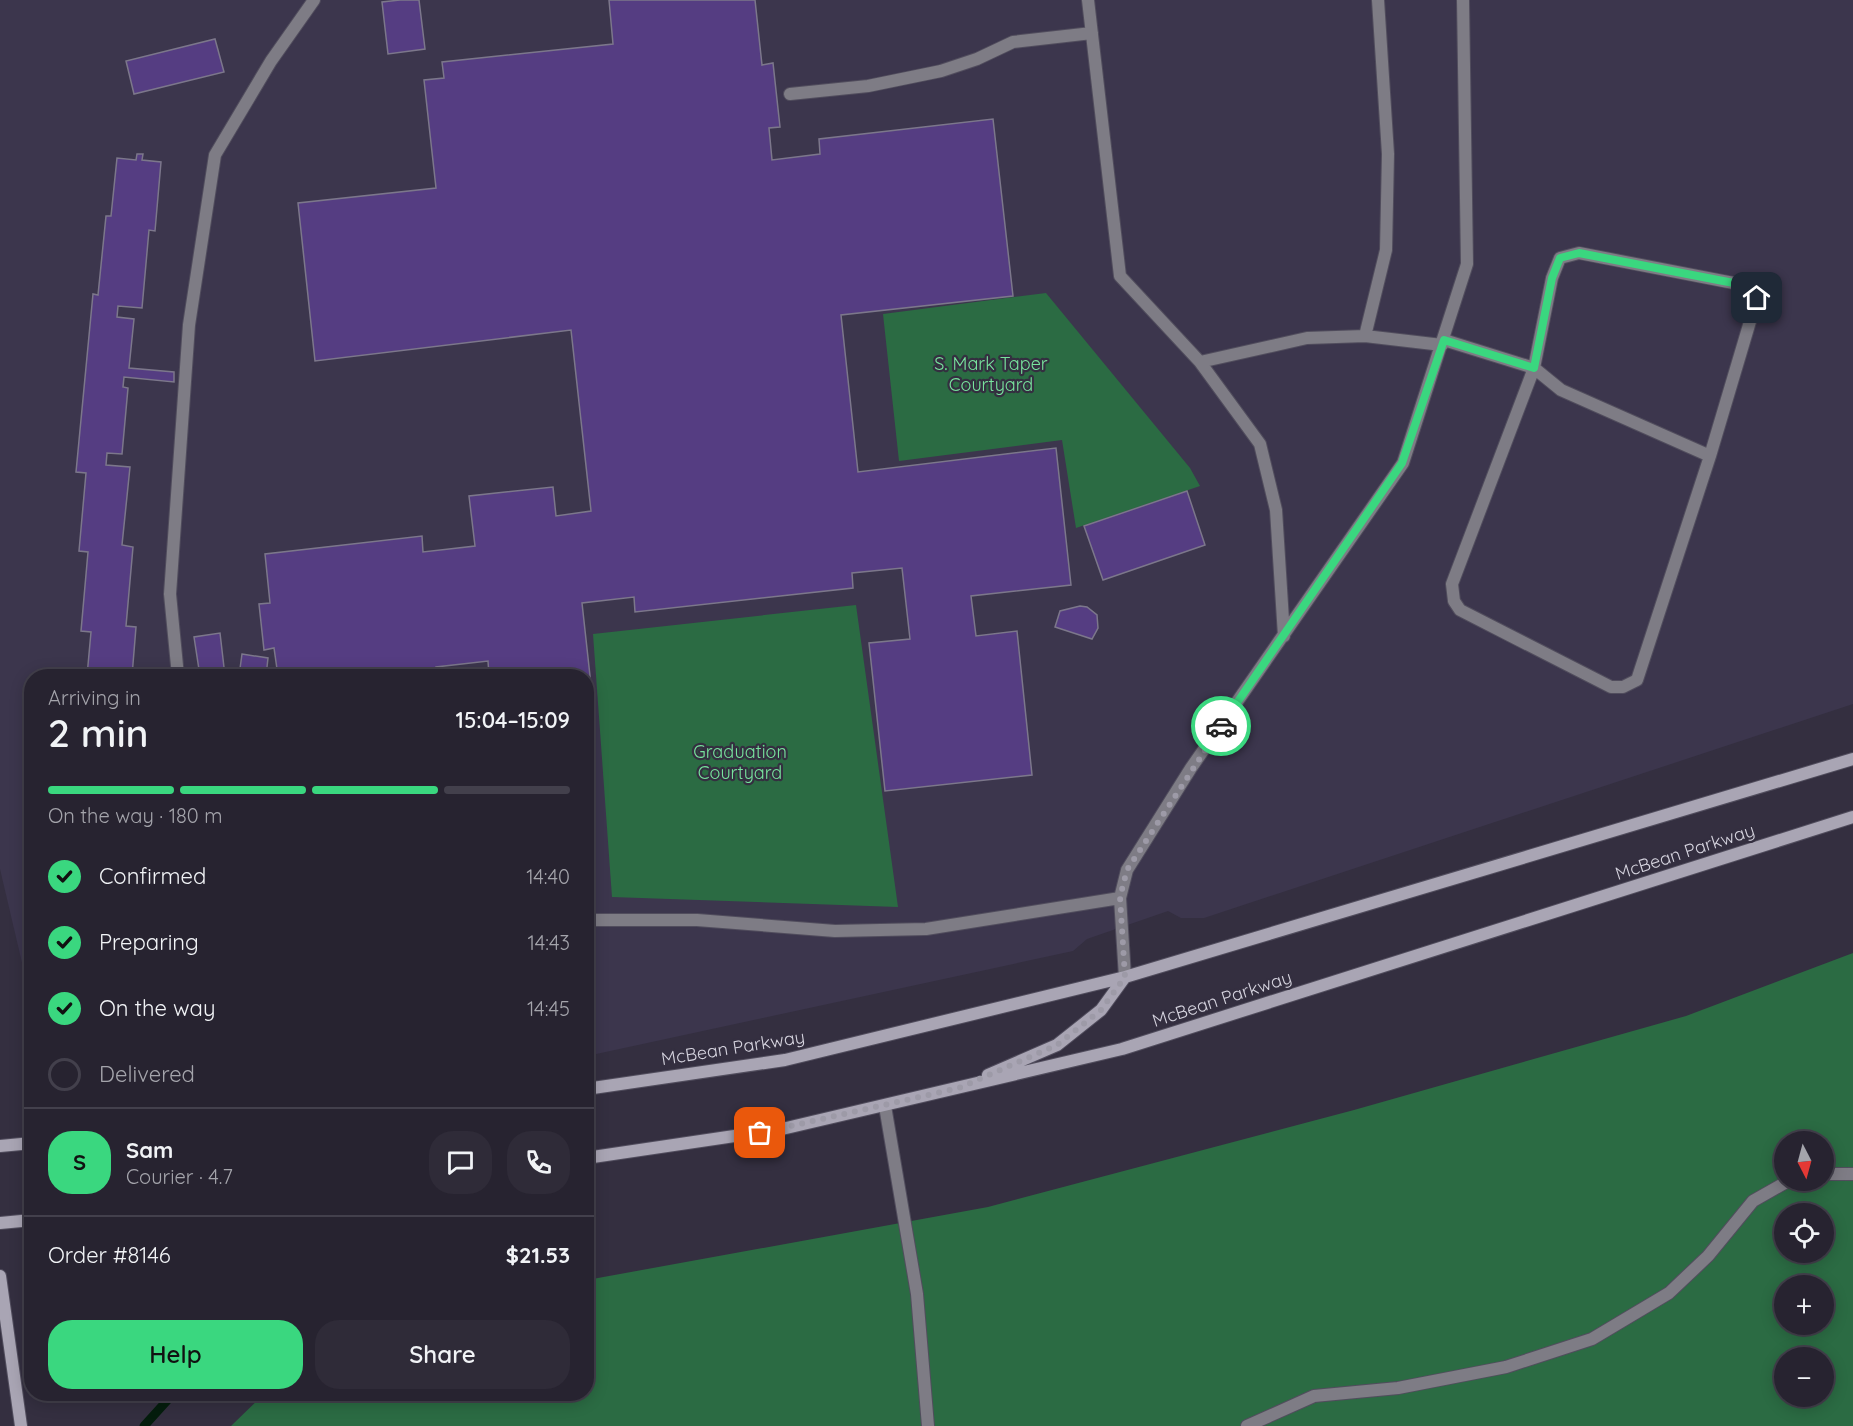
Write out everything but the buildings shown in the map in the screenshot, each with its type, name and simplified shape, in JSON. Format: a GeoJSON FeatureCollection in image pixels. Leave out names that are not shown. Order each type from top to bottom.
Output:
{"type":"FeatureCollection","features":[{"type":"Feature","properties":{"kind":"main road","name":"McBean Parkway"},"geometry":{"type":"LineString","coordinates":[[594,1088],[785,1060],[1125,977],[1853,759]]}},
{"type":"Feature","properties":{"kind":"main road","name":"McBean Parkway"},"geometry":{"type":"LineString","coordinates":[[594,1157],[782,1130],[1122,1050],[1853,817]]}},
{"type":"Feature","properties":{"kind":"main road"},"geometry":{"type":"LineString","coordinates":[[959,1088],[1057,1045],[1101,1010],[1125,977]]}},
{"type":"Feature","properties":{"kind":"main road"},"geometry":{"type":"LineString","coordinates":[[0,1146],[24,1144]]}},
{"type":"Feature","properties":{"kind":"main road"},"geometry":{"type":"LineString","coordinates":[[0,1223],[24,1221]]}},
{"type":"Feature","properties":{"kind":"main road"},"geometry":{"type":"LineString","coordinates":[[0,1276],[21,1426]]}},
{"type":"Feature","properties":{"kind":"lane"},"geometry":{"type":"LineString","coordinates":[[177,669],[171,582],[189,325],[215,155],[271,61],[315,0]]}},
{"type":"Feature","properties":{"kind":"lane"},"geometry":{"type":"LineString","coordinates":[[1088,0],[1120,276],[1200,362],[1260,444],[1276,510],[1284,636]]}},
{"type":"Feature","properties":{"kind":"lane"},"geometry":{"type":"LineString","coordinates":[[1365,336],[1386,250],[1388,153],[1378,0]]}},
{"type":"Feature","properties":{"kind":"lane"},"geometry":{"type":"LineString","coordinates":[[1125,977],[1120,897],[1127,870],[1191,768],[1402,463],[1467,264],[1463,0]]}},
{"type":"Feature","properties":{"kind":"lane"},"geometry":{"type":"LineString","coordinates":[[790,94],[878,84],[941,71],[977,59],[1013,42],[1092,33]]}},
{"type":"Feature","properties":{"kind":"lane"},"geometry":{"type":"LineString","coordinates":[[1579,253],[1749,286],[1757,298],[1710,456],[1637,680],[1623,687],[1611,687],[1460,610],[1454,601],[1452,584],[1534,368],[1552,278],[1560,258],[1579,253]]}},
{"type":"Feature","properties":{"kind":"lane"},"geometry":{"type":"LineString","coordinates":[[1200,362],[1307,338],[1365,336],[1443,342],[1534,368],[1561,390],[1710,456]]}},
{"type":"Feature","properties":{"kind":"lane"},"geometry":{"type":"LineString","coordinates":[[594,920],[697,920],[835,931],[926,929],[1120,897]]}},
{"type":"Feature","properties":{"kind":"lane"},"geometry":{"type":"LineString","coordinates":[[885,1106],[917,1294],[928,1426]]}},
{"type":"Feature","properties":{"kind":"lane"},"geometry":{"type":"LineString","coordinates":[[1834,1174],[1853,1174]]}},
{"type":"Feature","properties":{"kind":"lane"},"geometry":{"type":"LineString","coordinates":[[1247,1426],[1314,1396],[1398,1388],[1506,1367],[1592,1339],[1668,1293],[1708,1256],[1753,1201],[1774,1189]]}},
{"type":"Feature","properties":{"kind":"shaded area"},"geometry":{"type":"Polygon","coordinates":[[[0,0],[1853,0],[1853,704],[1204,918],[1181,918],[1168,911],[1087,939],[1073,951],[594,1054],[594,669],[24,669],[24,971],[0,869],[0,0]]]}},
{"type":"Feature","properties":{"kind":"green space","name":"S. Mark Taper Courtyard"},"geometry":{"type":"Polygon","coordinates":[[[1046,293],[1190,468],[1200,486],[1076,528],[1062,440],[899,461],[883,314],[1046,293]]]}},
{"type":"Feature","properties":{"kind":"green space","name":"Graduation Courtyard"},"geometry":{"type":"Polygon","coordinates":[[[856,605],[898,907],[612,897],[593,634],[856,605]]]}},
{"type":"Feature","properties":{"kind":"green space"},"geometry":{"type":"Polygon","coordinates":[[[1853,953],[1853,1426],[231,1426],[257,1401],[594,1401],[594,1279],[988,1207],[1354,1110],[1686,1016],[1853,953]]]}},
{"type":"Feature","properties":{"kind":"waterway"},"geometry":{"type":"LineString","coordinates":[[144,1426],[167,1401]]}},
{"type":"Feature","properties":{"kind":"way so far"},"geometry":{"type":"LineString","coordinates":[[760,1133],[782,1130],[959,1088],[1057,1045],[1101,1010],[1125,977],[1120,897],[1127,870],[1191,768],[1221,726]]}},
{"type":"Feature","properties":{"kind":"route"},"geometry":{"type":"LineString","coordinates":[[1221,726],[1402,463],[1444,340],[1534,368],[1552,278],[1560,258],[1579,253],[1749,286],[1757,298]]}}]}
